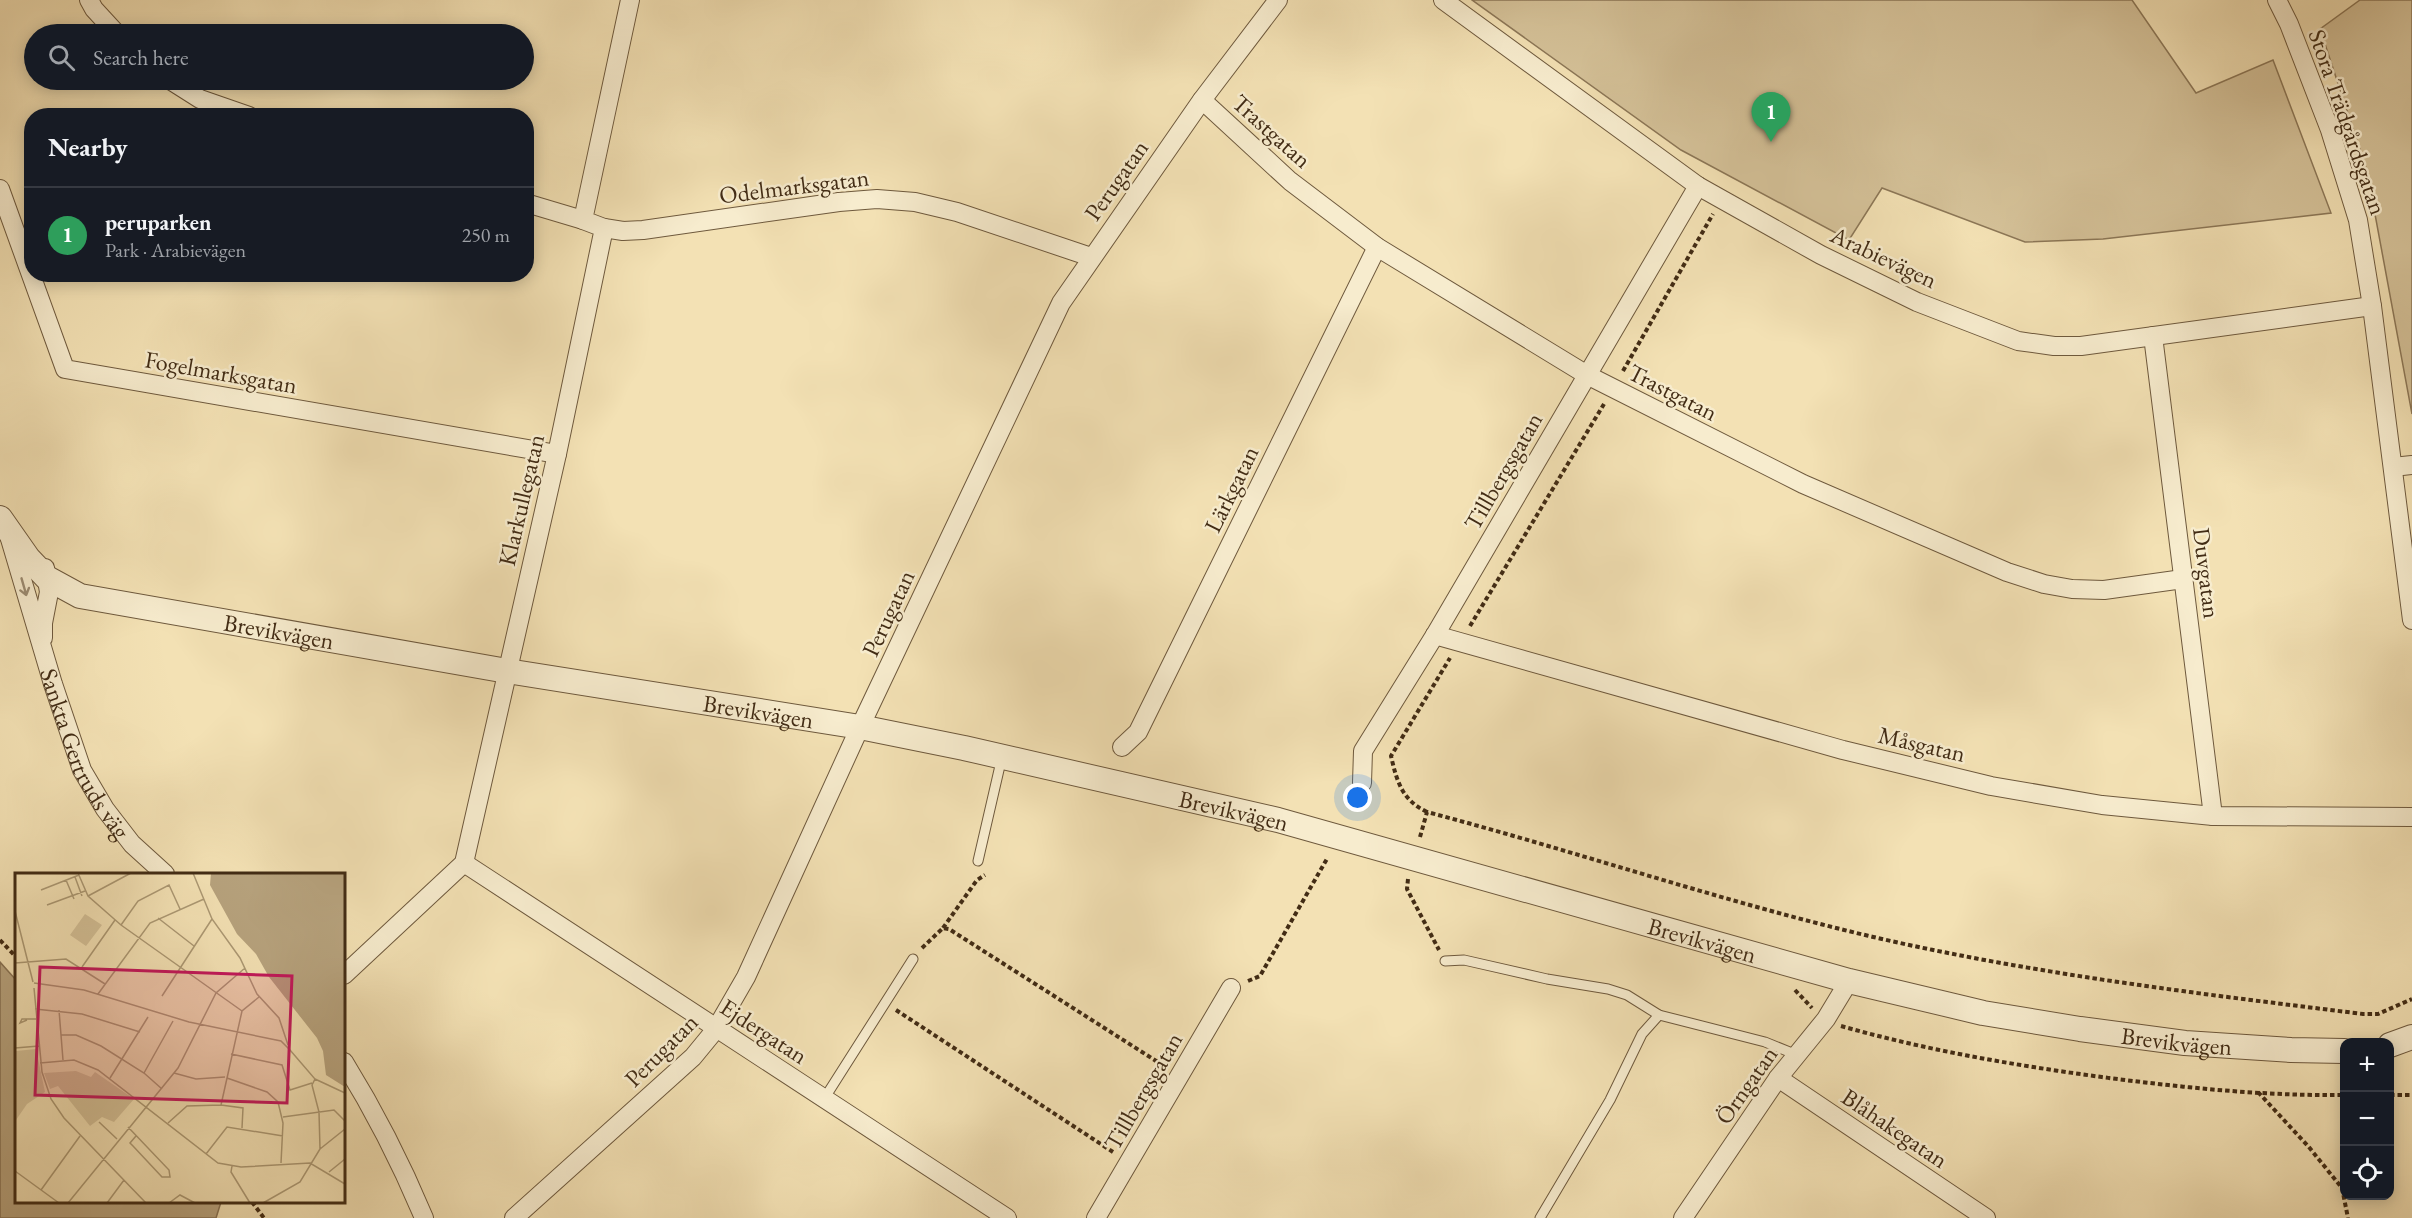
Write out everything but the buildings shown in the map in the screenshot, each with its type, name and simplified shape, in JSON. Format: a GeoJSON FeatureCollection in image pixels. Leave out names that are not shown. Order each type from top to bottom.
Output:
{"type":"FeatureCollection","features":[{"type":"Feature","properties":{"kind":"street"},"geometry":{"type":"LineString","coordinates":[[89,0],[108,24]]}},
{"type":"Feature","properties":{"kind":"street"},"geometry":{"type":"LineString","coordinates":[[583,220],[630,0]]}},
{"type":"Feature","properties":{"kind":"street","name":"Perugatan"},"geometry":{"type":"LineString","coordinates":[[514,1218],[693,1057],[716,1029],[746,977],[860,727],[1061,303],[1202,100],[1278,0]]}},
{"type":"Feature","properties":{"kind":"street","name":"Arabievägen"},"geometry":{"type":"LineString","coordinates":[[1443,0],[1698,186],[1821,255],[1917,302],[2018,340],[2054,346],[2081,346],[2372,306]]}},
{"type":"Feature","properties":{"kind":"street","name":"Stora Trädgårdsgatan"},"geometry":{"type":"LineString","coordinates":[[2277,0],[2289,24],[2330,130],[2358,220],[2372,306],[2412,620]]}},
{"type":"Feature","properties":{"kind":"street"},"geometry":{"type":"LineString","coordinates":[[186,90],[200,99],[226,108]]}},
{"type":"Feature","properties":{"kind":"street","name":"Trastgatan"},"geometry":{"type":"LineString","coordinates":[[1202,100],[1290,181],[1377,247],[1587,375],[1803,484],[2044,585],[2104,590],[2183,579]]}},
{"type":"Feature","properties":{"kind":"street","name":"Tillbergsgatan"},"geometry":{"type":"LineString","coordinates":[[1362,783],[1363,751],[1435,635],[1698,186]]}},
{"type":"Feature","properties":{"kind":"street","name":"Fogelmarksgatan"},"geometry":{"type":"LineString","coordinates":[[0,189],[24,255]]}},
{"type":"Feature","properties":{"kind":"street","name":"Odelmarksgatan"},"geometry":{"type":"LineString","coordinates":[[604,228],[643,231],[839,202],[878,199],[915,202],[957,212],[1091,257]]}},
{"type":"Feature","properties":{"kind":"street"},"geometry":{"type":"LineString","coordinates":[[534,205],[604,228]]}},
{"type":"Feature","properties":{"kind":"street","name":"Klarkullegatan"},"geometry":{"type":"LineString","coordinates":[[464,863],[557,454],[604,228]]}},
{"type":"Feature","properties":{"kind":"street","name":"Lärkgatan"},"geometry":{"type":"LineString","coordinates":[[1122,747],[1138,732],[1377,247]]}},
{"type":"Feature","properties":{"kind":"street","name":"Fogelmarksgatan"},"geometry":{"type":"LineString","coordinates":[[34,282],[65,369],[557,454]]}},
{"type":"Feature","properties":{"kind":"street","name":"Duvgatan"},"geometry":{"type":"LineString","coordinates":[[2154,336],[2213,816]]}},
{"type":"Feature","properties":{"kind":"street"},"geometry":{"type":"LineString","coordinates":[[2392,467],[2412,465]]}},
{"type":"Feature","properties":{"kind":"street","name":"Brevikvägen"},"geometry":{"type":"LineString","coordinates":[[2,522],[47,578],[80,596],[507,671],[860,727],[1002,757],[1278,820],[1411,869],[1983,1013],[2080,1029],[2185,1042],[2291,1050],[2340,1051]]}},
{"type":"Feature","properties":{"kind":"street","name":"Sankta Gertruds väg"},"geometry":{"type":"LineString","coordinates":[[2,522],[35,550],[44,563],[49,592],[43,623],[44,649]]}},
{"type":"Feature","properties":{"kind":"street","name":"Sankta Gertruds väg"},"geometry":{"type":"LineString","coordinates":[[2,522],[82,770],[105,809],[132,844],[164,873]]}},
{"type":"Feature","properties":{"kind":"street","name":"Brevikvägen"},"geometry":{"type":"LineString","coordinates":[[35,550],[114,601]]}},
{"type":"Feature","properties":{"kind":"street","name":"Måsgatan"},"geometry":{"type":"LineString","coordinates":[[1435,635],[1843,750],[1991,786],[2103,805],[2213,816],[2412,816]]}},
{"type":"Feature","properties":{"kind":"street"},"geometry":{"type":"LineString","coordinates":[[345,974],[464,863]]}},
{"type":"Feature","properties":{"kind":"street","name":"Ejdergatan"},"geometry":{"type":"LineString","coordinates":[[464,863],[998,1215]]}},
{"type":"Feature","properties":{"kind":"street","name":"Örngatan"},"geometry":{"type":"LineString","coordinates":[[1683,1218],[1778,1078],[1826,1019],[1849,981]]}},
{"type":"Feature","properties":{"kind":"street","name":"Tillbergsgatan"},"geometry":{"type":"LineString","coordinates":[[1096,1218],[1231,988]]}},
{"type":"Feature","properties":{"kind":"street"},"geometry":{"type":"LineString","coordinates":[[2394,1044],[2412,1037]]}},
{"type":"Feature","properties":{"kind":"street"},"geometry":{"type":"LineString","coordinates":[[2394,1053],[2412,1054]]}},
{"type":"Feature","properties":{"kind":"street"},"geometry":{"type":"LineString","coordinates":[[345,1064],[378,1117],[424,1218]]}},
{"type":"Feature","properties":{"kind":"street","name":"Blåhakegatan"},"geometry":{"type":"LineString","coordinates":[[1778,1078],[1986,1218]]}},
{"type":"Feature","properties":{"kind":"lane"},"geometry":{"type":"LineString","coordinates":[[978,861],[1002,757]]}},
{"type":"Feature","properties":{"kind":"lane"},"geometry":{"type":"LineString","coordinates":[[824,1099],[913,959]]}},
{"type":"Feature","properties":{"kind":"lane"},"geometry":{"type":"LineString","coordinates":[[1445,961],[1464,960],[1547,980],[1608,989],[1627,995],[1659,1015],[1765,1042],[1797,1055]]}},
{"type":"Feature","properties":{"kind":"lane"},"geometry":{"type":"LineString","coordinates":[[1540,1218],[1610,1100],[1642,1034],[1659,1015]]}},
{"type":"Feature","properties":{"kind":"path"},"geometry":{"type":"LineString","coordinates":[[1721,199],[1613,389],[1391,756],[1397,779],[1413,806],[1427,812],[1800,919],[1986,961],[2080,978],[2363,1014],[2378,1014],[2412,999]]}},
{"type":"Feature","properties":{"kind":"path"},"geometry":{"type":"LineString","coordinates":[[1427,812],[1407,889],[1445,961]]}},
{"type":"Feature","properties":{"kind":"path"},"geometry":{"type":"LineString","coordinates":[[1317,855],[1340,861]]}},
{"type":"Feature","properties":{"kind":"path"},"geometry":{"type":"LineString","coordinates":[[1231,988],[1260,976],[1328,858]]}},
{"type":"Feature","properties":{"kind":"path"},"geometry":{"type":"LineString","coordinates":[[913,959],[943,928],[977,880],[985,876],[978,861]]}},
{"type":"Feature","properties":{"kind":"path"},"geometry":{"type":"LineString","coordinates":[[1396,877],[1411,869]]}},
{"type":"Feature","properties":{"kind":"path"},"geometry":{"type":"LineString","coordinates":[[1411,869],[1419,883]]}},
{"type":"Feature","properties":{"kind":"path"},"geometry":{"type":"LineString","coordinates":[[943,928],[949,929],[1179,1076]]}},
{"type":"Feature","properties":{"kind":"path"},"geometry":{"type":"LineString","coordinates":[[0,940],[15,956]]}},
{"type":"Feature","properties":{"kind":"path"},"geometry":{"type":"LineString","coordinates":[[1792,987],[1801,994],[1807,1004],[1826,1019],[1842,1026],[1886,1038],[2050,1070],[2181,1087],[2340,1095]]}},
{"type":"Feature","properties":{"kind":"path"},"geometry":{"type":"LineString","coordinates":[[885,1003],[1129,1162]]}},
{"type":"Feature","properties":{"kind":"path"},"geometry":{"type":"LineString","coordinates":[[2258,1092],[2308,1146],[2340,1186]]}},
{"type":"Feature","properties":{"kind":"path"},"geometry":{"type":"LineString","coordinates":[[2394,1095],[2412,1095]]}},
{"type":"Feature","properties":{"kind":"path"},"geometry":{"type":"LineString","coordinates":[[2344,1200],[2348,1218]]}},
{"type":"Feature","properties":{"kind":"path"},"geometry":{"type":"LineString","coordinates":[[253,1203],[264,1218]]}},
{"type":"Feature","properties":{"kind":"shaded area"},"geometry":{"type":"Polygon","coordinates":[[[1472,0],[2132,0],[2196,93],[2273,60],[2331,213],[2103,239],[2025,242],[1882,188],[1849,240],[1681,150],[1472,0]]]}},
{"type":"Feature","properties":{"kind":"shaded area"},"geometry":{"type":"Polygon","coordinates":[[[2360,0],[2412,0],[2412,414],[2367,171],[2320,29],[2360,0]]]}},
{"type":"Feature","properties":{"kind":"shaded area"},"geometry":{"type":"Polygon","coordinates":[[[0,962],[15,979],[15,1203],[221,1203],[216,1218],[0,1218],[0,962]]]}},
{"type":"Feature","properties":{"kind":"place","name":"peruparken"},"geometry":{"type":"Point","coordinates":[1771,142]}}]}
